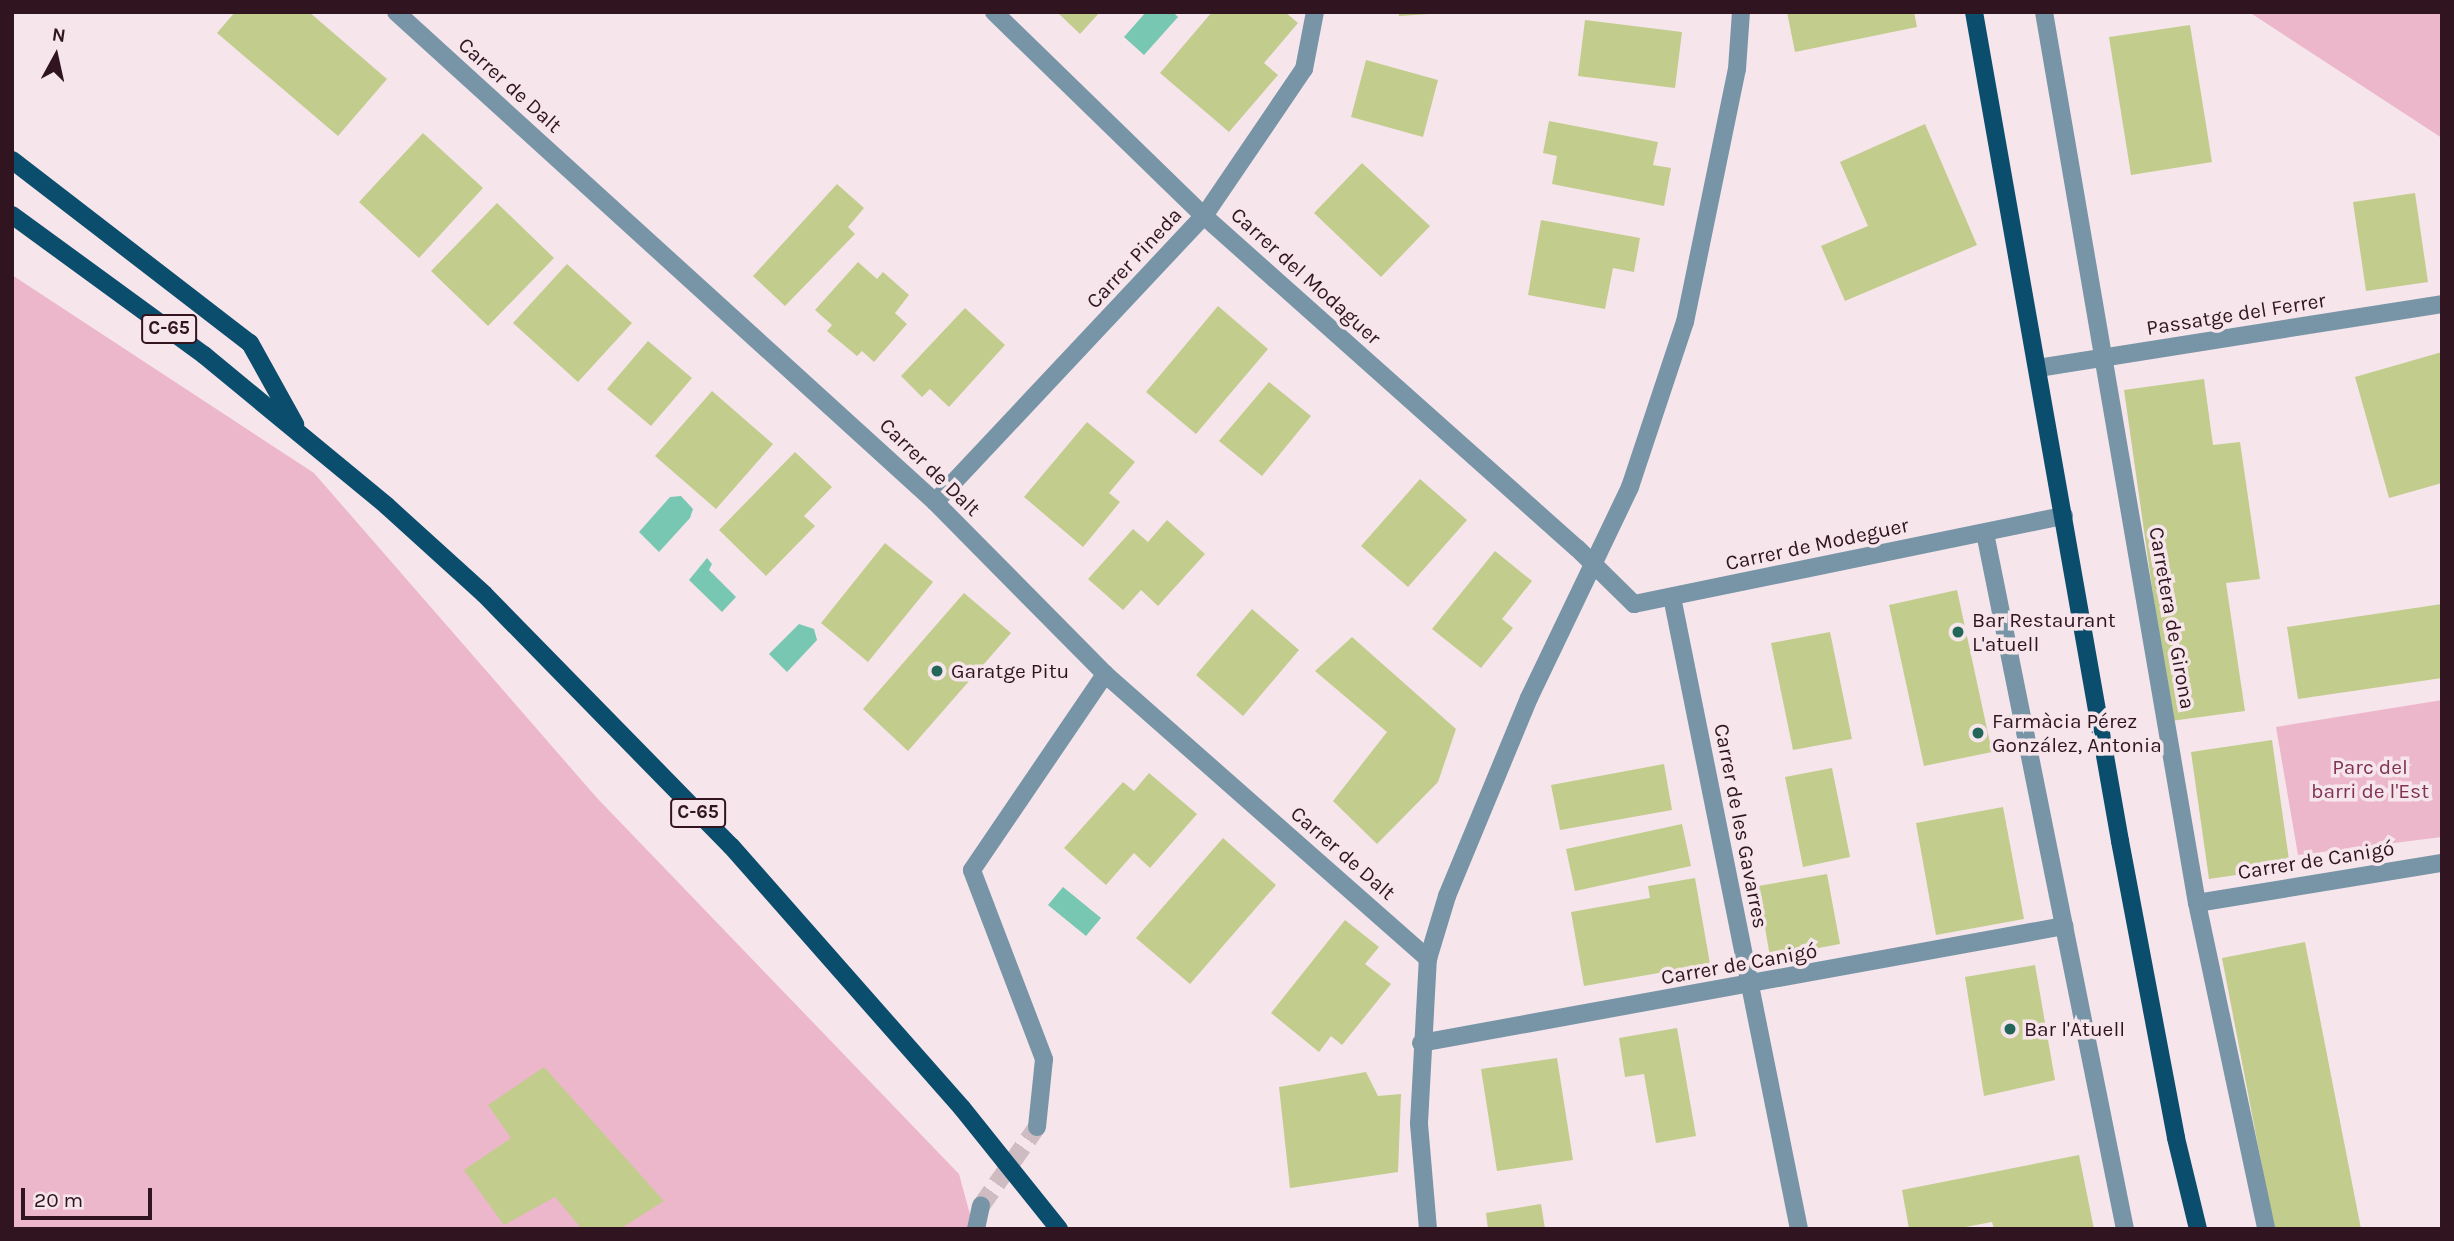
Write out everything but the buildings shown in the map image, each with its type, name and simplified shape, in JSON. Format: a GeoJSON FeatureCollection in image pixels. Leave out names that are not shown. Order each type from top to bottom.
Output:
{"type":"FeatureCollection","features":[{"type":"Feature","properties":{"kind":"main road"},"geometry":{"type":"LineString","coordinates":[[1974,12],[2120,841],[2176,1138],[2198,1229]]}},
{"type":"Feature","properties":{"kind":"main road"},"geometry":{"type":"LineString","coordinates":[[12,160],[250,343],[300,434]]}},
{"type":"Feature","properties":{"kind":"main road","name":"C-65"},"geometry":{"type":"LineString","coordinates":[[12,215],[204,355],[300,434],[484,594],[731,846],[962,1108],[1059,1229]]}},
{"type":"Feature","properties":{"kind":"main road"},"geometry":{"type":"LineString","coordinates":[[12,222],[34,230]]}},
{"type":"Feature","properties":{"kind":"street","name":"Carrer de Dalt"},"geometry":{"type":"LineString","coordinates":[[396,12],[935,502],[1105,674],[1428,959]]}},
{"type":"Feature","properties":{"kind":"street","name":"Carrer del Modaguer"},"geometry":{"type":"LineString","coordinates":[[994,12],[1204,216],[1595,566]]}},
{"type":"Feature","properties":{"kind":"street","name":"Carrer Pineda"},"geometry":{"type":"LineString","coordinates":[[935,502],[1204,216],[1304,69],[1315,12]]}},
{"type":"Feature","properties":{"kind":"street"},"geometry":{"type":"LineString","coordinates":[[1428,1229],[1419,1123],[1421,1043],[1428,959],[1447,896],[1529,698],[1595,566],[1630,487],[1685,321],[1737,69],[1741,12]]}},
{"type":"Feature","properties":{"kind":"street","name":"Carretera de Girona"},"geometry":{"type":"LineString","coordinates":[[2043,12],[2105,358],[2197,903],[2266,1229]]}},
{"type":"Feature","properties":{"kind":"street","name":"Passatge del Ferrer"},"geometry":{"type":"LineString","coordinates":[[2038,368],[2442,304]]}},
{"type":"Feature","properties":{"kind":"street","name":"Carrer de Modeguer"},"geometry":{"type":"LineString","coordinates":[[1595,566],[1634,604],[2064,516]]}},
{"type":"Feature","properties":{"kind":"street"},"geometry":{"type":"LineString","coordinates":[[1985,533],[2125,1229]]}},
{"type":"Feature","properties":{"kind":"street","name":"Carrer de les Gavarres"},"geometry":{"type":"LineString","coordinates":[[1672,597],[1798,1229]]}},
{"type":"Feature","properties":{"kind":"street"},"geometry":{"type":"LineString","coordinates":[[1037,1127],[1044,1059],[972,870],[1105,674]]}},
{"type":"Feature","properties":{"kind":"street","name":"Carrer de Canigó"},"geometry":{"type":"LineString","coordinates":[[2197,903],[2442,863]]}},
{"type":"Feature","properties":{"kind":"street","name":"Carrer de Canigó"},"geometry":{"type":"LineString","coordinates":[[1421,1043],[2064,926]]}},
{"type":"Feature","properties":{"kind":"street"},"geometry":{"type":"LineString","coordinates":[[976,1229],[981,1206]]}},
{"type":"Feature","properties":{"kind":"green space"},"geometry":{"type":"Polygon","coordinates":[[[2249,12],[2442,12],[2442,138],[2249,12]]]}},
{"type":"Feature","properties":{"kind":"green space"},"geometry":{"type":"Polygon","coordinates":[[[12,275],[314,473],[597,798],[959,1174],[974,1229],[12,1229],[12,275]]]}},
{"type":"Feature","properties":{"kind":"green space","name":"Parc del barri de l'Est"},"geometry":{"type":"Polygon","coordinates":[[[2442,700],[2442,837],[2298,855],[2276,727],[2442,700]]]}},
{"type":"Feature","properties":{"kind":"shaded area"},"geometry":{"type":"Polygon","coordinates":[[[1146,12],[1173,12],[1178,17],[1144,55],[1124,37],[1146,12]]]}},
{"type":"Feature","properties":{"kind":"shaded area"},"geometry":{"type":"Polygon","coordinates":[[[681,496],[693,509],[690,518],[659,552],[639,532],[670,497],[681,496]]]}},
{"type":"Feature","properties":{"kind":"shaded area"},"geometry":{"type":"Polygon","coordinates":[[[707,558],[712,564],[709,570],[736,597],[722,612],[689,580],[707,558]]]}},
{"type":"Feature","properties":{"kind":"shaded area"},"geometry":{"type":"Polygon","coordinates":[[[799,624],[814,629],[817,640],[787,672],[769,654],[799,624]]]}},
{"type":"Feature","properties":{"kind":"shaded area"},"geometry":{"type":"Polygon","coordinates":[[[1063,887],[1101,918],[1086,936],[1048,905],[1063,887]]]}},
{"type":"Feature","properties":{"kind":"tunnel"},"geometry":{"type":"LineString","coordinates":[[981,1206],[1037,1127]]}},
{"type":"Feature","properties":{"kind":"place","name":"Bar Restaurant L'atuell"},"geometry":{"type":"Point","coordinates":[1958,632]}},
{"type":"Feature","properties":{"kind":"place","name":"Garatge Pitu"},"geometry":{"type":"Point","coordinates":[937,671]}},
{"type":"Feature","properties":{"kind":"place","name":"Farmàcia Pérez González, Antonia"},"geometry":{"type":"Point","coordinates":[1978,733]}},
{"type":"Feature","properties":{"kind":"place","name":"Bar l'Atuell"},"geometry":{"type":"Point","coordinates":[2010,1029]}}]}
